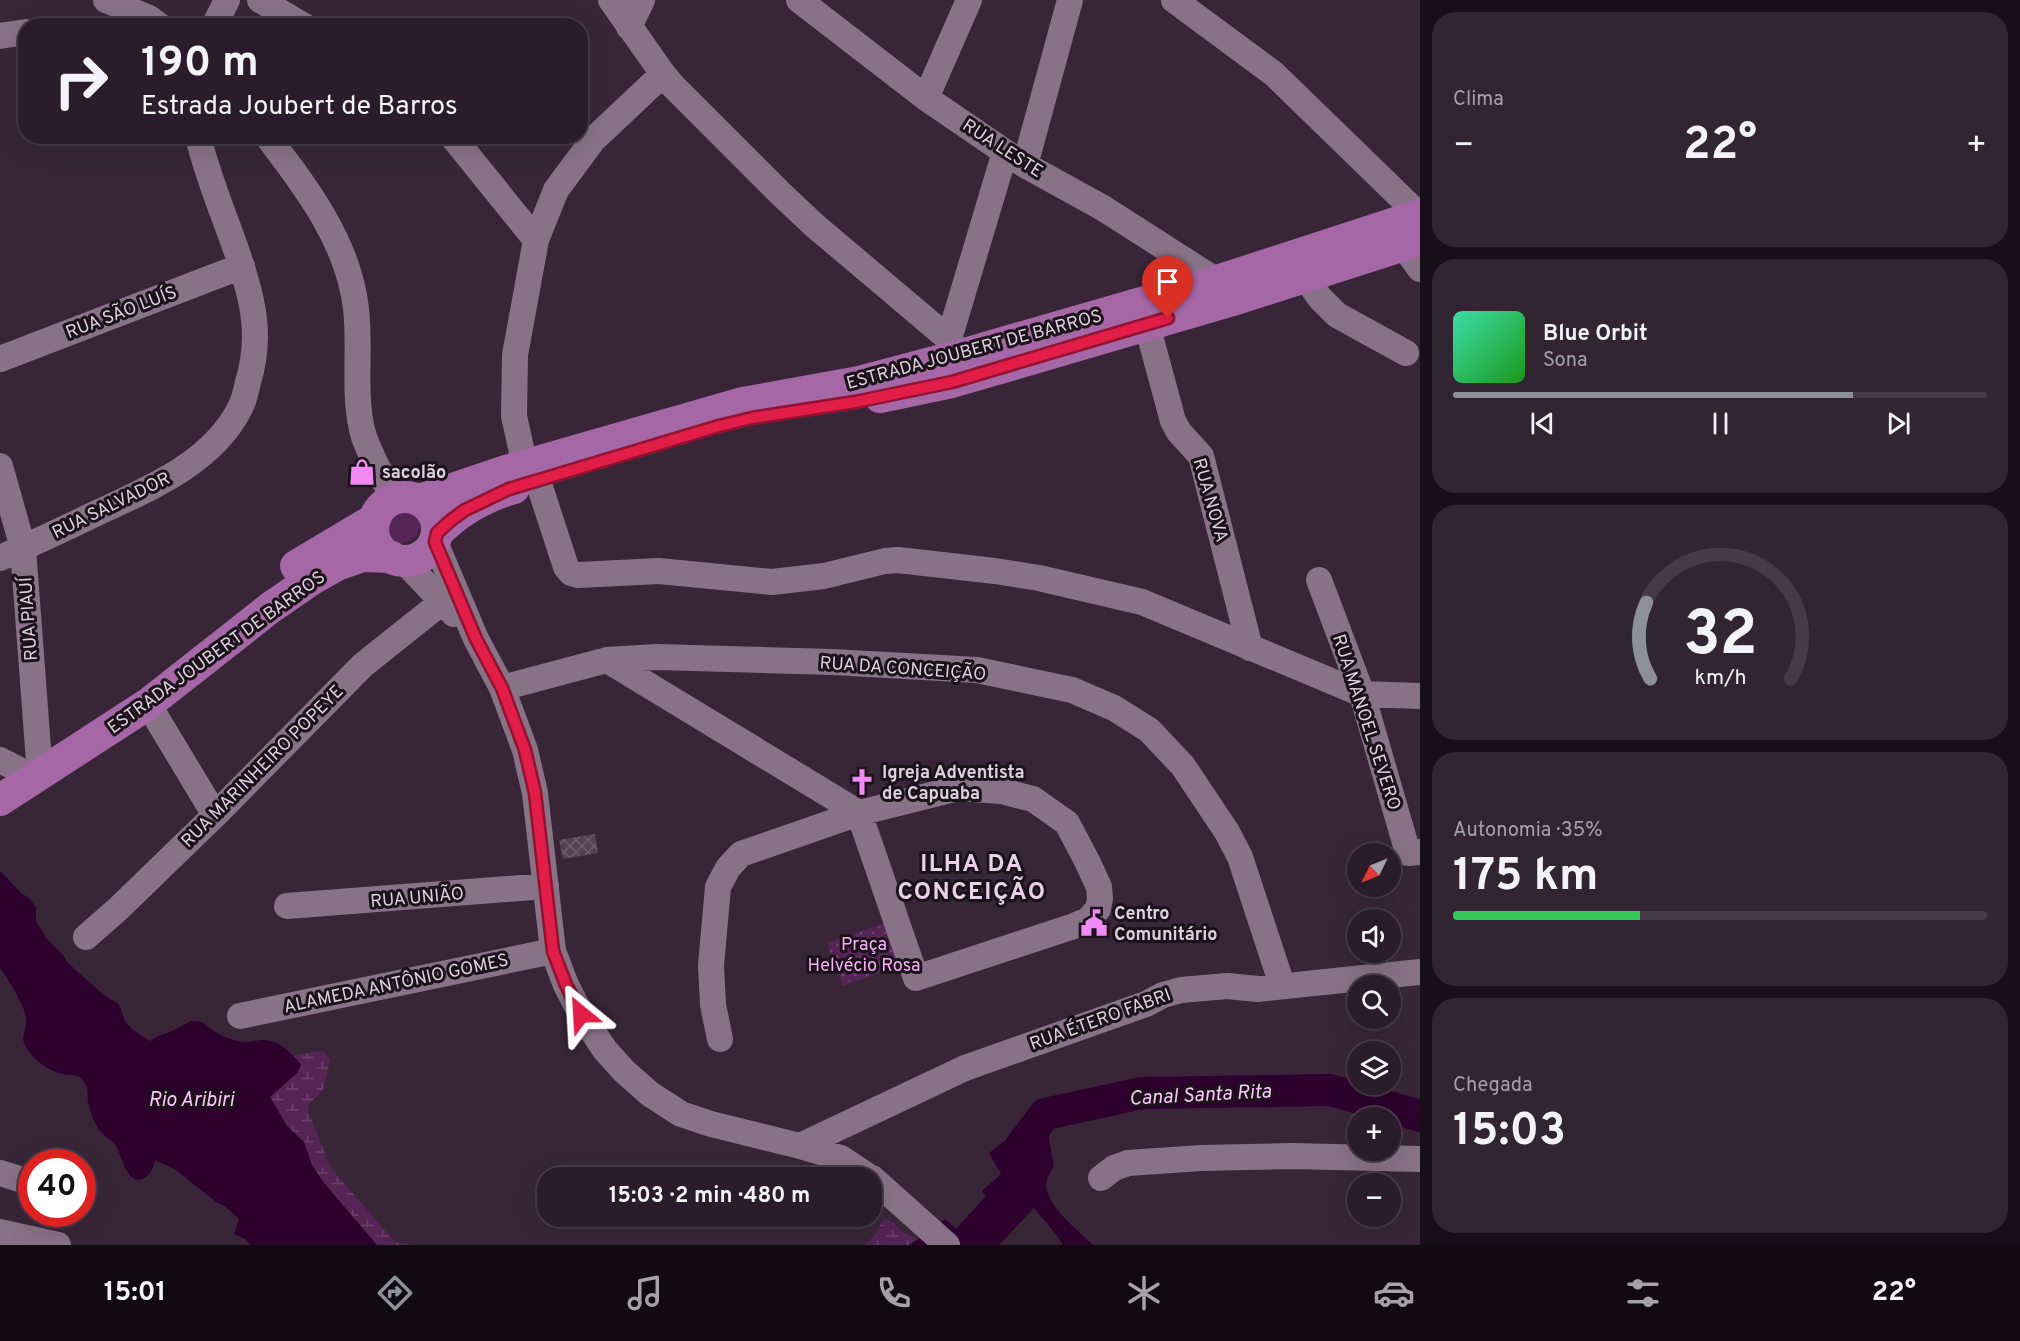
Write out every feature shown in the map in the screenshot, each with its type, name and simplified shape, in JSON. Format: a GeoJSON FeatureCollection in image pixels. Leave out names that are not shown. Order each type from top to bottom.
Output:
{"type":"FeatureCollection","features":[{"type":"Feature","properties":{"kind":"main road","name":"ESTRADA JOUBERT DE BARROS"},"geometry":{"type":"LineString","coordinates":[[436,537],[450,521],[465,510],[509,489],[532,473],[743,403],[859,382],[955,347],[1217,281],[1420,215]]}},
{"type":"Feature","properties":{"kind":"main road","name":"ESTRADA JOUBERT DE BARROS"},"geometry":{"type":"LineString","coordinates":[[41,774],[107,708],[249,596],[396,506],[752,418],[855,402],[952,382],[1305,277],[1414,252]]}},
{"type":"Feature","properties":{"kind":"main road"},"geometry":{"type":"LineString","coordinates":[[396,506],[430,508],[436,520],[436,537],[427,552],[417,559],[398,559],[382,550],[373,528],[396,506]]}},
{"type":"Feature","properties":{"kind":"main road","name":"ESTRADA JOUBERT DE BARROS"},"geometry":{"type":"LineString","coordinates":[[0,800],[148,704],[270,608],[312,579],[338,565],[363,556],[398,559]]}},
{"type":"Feature","properties":{"kind":"street"},"geometry":{"type":"LineString","coordinates":[[106,0],[149,18]]}},
{"type":"Feature","properties":{"kind":"street"},"geometry":{"type":"LineString","coordinates":[[218,18],[227,0]]}},
{"type":"Feature","properties":{"kind":"street"},"geometry":{"type":"LineString","coordinates":[[260,0],[290,18]]}},
{"type":"Feature","properties":{"kind":"street"},"geometry":{"type":"LineString","coordinates":[[611,0],[663,74],[788,201],[955,347],[1015,159],[1070,0]]}},
{"type":"Feature","properties":{"kind":"street"},"geometry":{"type":"LineString","coordinates":[[629,27],[642,0]]}},
{"type":"Feature","properties":{"kind":"street","name":"RUA LESTE"},"geometry":{"type":"LineString","coordinates":[[799,0],[926,98],[1015,159],[1103,208],[1217,281]]}},
{"type":"Feature","properties":{"kind":"street"},"geometry":{"type":"LineString","coordinates":[[926,98],[969,0]]}},
{"type":"Feature","properties":{"kind":"street"},"geometry":{"type":"LineString","coordinates":[[1174,0],[1274,74],[1420,215]]}},
{"type":"Feature","properties":{"kind":"street"},"geometry":{"type":"LineString","coordinates":[[0,36],[18,33]]}},
{"type":"Feature","properties":{"kind":"street"},"geometry":{"type":"LineString","coordinates":[[663,74],[593,140],[556,190],[536,240],[515,355],[514,416],[566,567],[571,573],[578,575],[659,571],[772,582],[824,576],[885,561],[931,564],[1039,578],[1142,602],[1362,694],[1420,696]]}},
{"type":"Feature","properties":{"kind":"street","name":"RUA SALVADOR"},"geometry":{"type":"LineString","coordinates":[[11,553],[147,490],[181,470],[206,451],[240,408],[252,367],[255,330],[251,302],[242,266],[204,164],[200,144]]}},
{"type":"Feature","properties":{"kind":"street"},"geometry":{"type":"LineString","coordinates":[[273,144],[321,210],[339,247],[356,308],[358,396],[364,435],[396,506]]}},
{"type":"Feature","properties":{"kind":"street"},"geometry":{"type":"LineString","coordinates":[[458,144],[536,240]]}},
{"type":"Feature","properties":{"kind":"street","name":"RUA SÃO LUÍS"},"geometry":{"type":"LineString","coordinates":[[0,359],[242,266]]}},
{"type":"Feature","properties":{"kind":"street"},"geometry":{"type":"LineString","coordinates":[[1305,277],[1336,315],[1406,352]]}},
{"type":"Feature","properties":{"kind":"street","name":"RUA NOVA"},"geometry":{"type":"LineString","coordinates":[[1147,325],[1173,421],[1179,432],[1201,456],[1250,648]]}},
{"type":"Feature","properties":{"kind":"street","name":"RUA PIAUÍ"},"geometry":{"type":"LineString","coordinates":[[0,466],[41,774]]}},
{"type":"Feature","properties":{"kind":"street"},"geometry":{"type":"LineString","coordinates":[[436,537],[476,639],[502,688],[525,750],[535,793],[553,951],[566,985],[587,1023],[605,1050],[624,1071],[650,1094],[681,1114],[841,1158],[854,1167]]}},
{"type":"Feature","properties":{"kind":"street"},"geometry":{"type":"LineString","coordinates":[[398,559],[476,639]]}},
{"type":"Feature","properties":{"kind":"street","name":"RUA MANOEL SEVERO"},"geometry":{"type":"LineString","coordinates":[[1320,580],[1362,694],[1408,853],[1420,852]]}},
{"type":"Feature","properties":{"kind":"street","name":"RUA MARINHEIRO POPEYE"},"geometry":{"type":"LineString","coordinates":[[86,937],[215,815],[363,665],[442,602]]}},
{"type":"Feature","properties":{"kind":"street","name":"RUA DA CONCEIÇÃO"},"geometry":{"type":"LineString","coordinates":[[502,688],[607,660],[657,657],[833,662],[977,670],[1072,690],[1114,708],[1149,730],[1183,766],[1227,832],[1240,857],[1282,985]]}},
{"type":"Feature","properties":{"kind":"street"},"geometry":{"type":"LineString","coordinates":[[607,660],[859,813],[916,978],[1088,920],[1098,909],[1099,887],[1067,823],[1033,799],[1001,791],[959,789],[859,813],[741,854],[728,868],[718,887],[711,965],[713,1005],[720,1039]]}},
{"type":"Feature","properties":{"kind":"street"},"geometry":{"type":"LineString","coordinates":[[148,704],[215,815]]}},
{"type":"Feature","properties":{"kind":"street"},"geometry":{"type":"LineString","coordinates":[[0,759],[41,774]]}},
{"type":"Feature","properties":{"kind":"street","name":"RUA UNIÃO"},"geometry":{"type":"LineString","coordinates":[[287,906],[546,886]]}},
{"type":"Feature","properties":{"kind":"street","name":"ALAMEDA ANTÔNIO GOMES"},"geometry":{"type":"LineString","coordinates":[[240,1016],[553,951]]}},
{"type":"Feature","properties":{"kind":"street","name":"RUA ÉTERO FABRI"},"geometry":{"type":"LineString","coordinates":[[800,1146],[965,1068],[1146,1004],[1163,995],[1192,989],[1227,986],[1258,989],[1420,972]]}},
{"type":"Feature","properties":{"kind":"street"},"geometry":{"type":"LineString","coordinates":[[1101,1178],[1114,1168],[1128,1163],[1201,1158],[1292,1156],[1420,1159]]}},
{"type":"Feature","properties":{"kind":"street"},"geometry":{"type":"LineString","coordinates":[[0,1173],[18,1179]]}},
{"type":"Feature","properties":{"kind":"street"},"geometry":{"type":"LineString","coordinates":[[882,1188],[947,1245]]}},
{"type":"Feature","properties":{"kind":"street"},"geometry":{"type":"LineString","coordinates":[[0,1232],[58,1245]]}},
{"type":"Feature","properties":{"kind":"green space"},"geometry":{"type":"Polygon","coordinates":[[[407,505],[417,515],[420,523],[419,531],[408,541],[393,543],[379,530],[383,512],[389,507],[407,505]]]}},
{"type":"Feature","properties":{"kind":"green space","name":"Praça Helvécio Rosa"},"geometry":{"type":"Polygon","coordinates":[[[885,923],[900,965],[843,986],[827,943],[885,923]]]}},
{"type":"Feature","properties":{"kind":"green space"},"geometry":{"type":"Polygon","coordinates":[[[318,1051],[325,1052],[330,1060],[323,1090],[309,1104],[308,1111],[331,1168],[395,1242],[413,1245],[377,1245],[324,1183],[312,1165],[304,1142],[287,1126],[270,1097],[301,1065],[294,1056],[318,1051]]]}},
{"type":"Feature","properties":{"kind":"green space"},"geometry":{"type":"Polygon","coordinates":[[[886,1219],[894,1223],[902,1232],[916,1239],[909,1245],[865,1245],[876,1234],[879,1227],[882,1227],[882,1221],[886,1219]]]}},
{"type":"Feature","properties":{"kind":"water","name":"Rio Aribiri"},"geometry":{"type":"Polygon","coordinates":[[[0,871],[36,907],[36,921],[46,938],[68,963],[105,996],[119,1004],[125,1021],[133,1030],[150,1041],[190,1021],[202,1022],[227,1038],[244,1042],[269,1041],[285,1048],[301,1065],[297,1073],[270,1097],[287,1126],[304,1142],[312,1165],[324,1183],[377,1245],[250,1245],[245,1239],[234,1234],[239,1219],[176,1170],[155,1160],[154,1166],[145,1178],[137,1180],[132,1177],[117,1147],[98,1129],[88,1103],[86,1087],[81,1078],[45,1067],[30,1053],[24,1043],[26,1019],[24,1011],[15,991],[0,968],[0,871]]]}},
{"type":"Feature","properties":{"kind":"water"},"geometry":{"type":"Polygon","coordinates":[[[1045,1110],[1054,1166],[1046,1181],[1047,1192],[1057,1209],[1093,1245],[1063,1245],[1034,1208],[999,1245],[909,1245],[945,1219],[956,1229],[986,1196],[982,1191],[1001,1174],[989,1153],[1045,1110]]]}},
{"type":"Feature","properties":{"kind":"building"},"geometry":{"type":"Polygon","coordinates":[[[595,834],[598,853],[563,859],[559,840],[595,834]]]}},
{"type":"Feature","properties":{"kind":"waterway","name":"Canal Santa Rita"},"geometry":{"type":"LineString","coordinates":[[1020,1147],[1045,1114],[1142,1093],[1330,1090],[1420,1116]]}},
{"type":"Feature","properties":{"kind":"place","name":"sacolão"},"geometry":{"type":"Point","coordinates":[362,472]}},
{"type":"Feature","properties":{"kind":"place","name":"Igreja Adventista de Capuaba"},"geometry":{"type":"Point","coordinates":[862,782]}},
{"type":"Feature","properties":{"kind":"place","name":"Centro Comunitário"},"geometry":{"type":"Point","coordinates":[1094,923]}},
{"type":"Feature","properties":{"kind":"district","name":"ILHA DA CONCEIÇÃO"},"geometry":{"type":"Point","coordinates":[972,877]}},
{"type":"Feature","properties":{"kind":"route"},"geometry":{"type":"LineString","coordinates":[[581,1014],[566,985],[553,951],[535,793],[525,750],[502,688],[476,639],[435,542],[437,533],[465,510],[509,489],[719,426],[952,382],[1168,318]]}}]}
